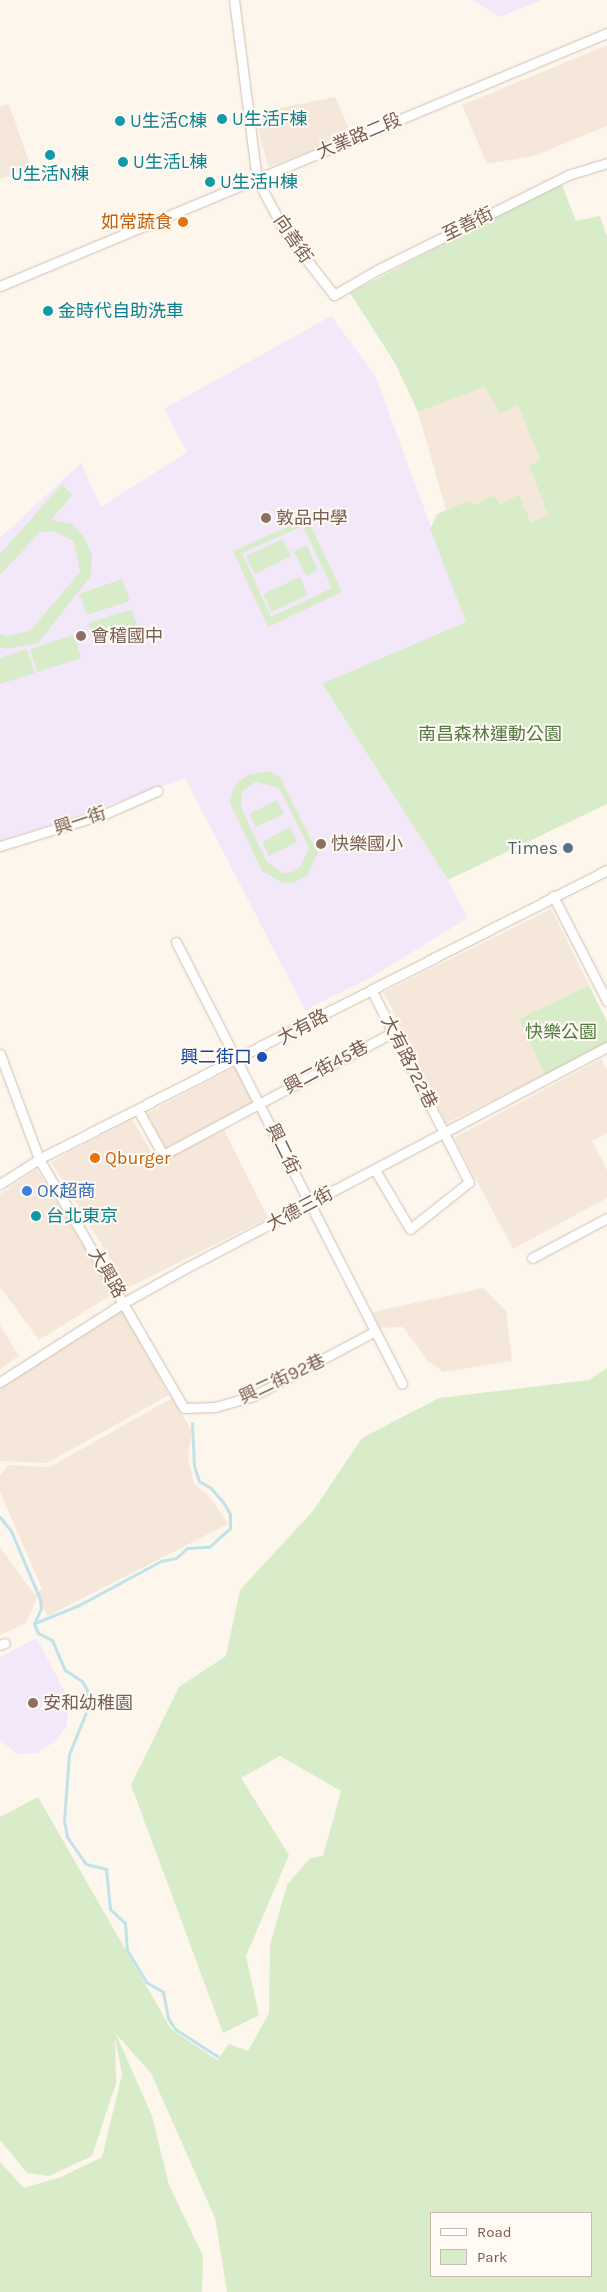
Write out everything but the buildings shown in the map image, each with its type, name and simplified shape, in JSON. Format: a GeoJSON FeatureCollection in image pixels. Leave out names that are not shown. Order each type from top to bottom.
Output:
{"type":"FeatureCollection","features":[{"type":"Feature","properties":{"kind":"street","name":"向善街"},"geometry":{"type":"LineString","coordinates":[[234,0],[258,179],[285,232],[334,295]]}},
{"type":"Feature","properties":{"kind":"street","name":"大業路二段"},"geometry":{"type":"LineString","coordinates":[[0,286],[607,33]]}},
{"type":"Feature","properties":{"kind":"street","name":"至善街"},"geometry":{"type":"LineString","coordinates":[[334,295],[377,270],[568,175],[607,163]]}},
{"type":"Feature","properties":{"kind":"street","name":"興一街"},"geometry":{"type":"LineString","coordinates":[[0,846],[107,813],[158,791]]}},
{"type":"Feature","properties":{"kind":"street","name":"大有路"},"geometry":{"type":"LineString","coordinates":[[0,1184],[40,1159],[239,1061],[607,870]]}},
{"type":"Feature","properties":{"kind":"street"},"geometry":{"type":"LineString","coordinates":[[554,896],[607,1001]]}},
{"type":"Feature","properties":{"kind":"street","name":"興二街"},"geometry":{"type":"LineString","coordinates":[[176,942],[239,1061],[310,1205],[402,1383]]}},
{"type":"Feature","properties":{"kind":"street","name":"大有路722巷"},"geometry":{"type":"LineString","coordinates":[[372,991],[470,1182],[410,1229],[375,1170]]}},
{"type":"Feature","properties":{"kind":"street","name":"興二街45巷"},"geometry":{"type":"LineString","coordinates":[[138,1110],[163,1155],[393,1032]]}},
{"type":"Feature","properties":{"kind":"street","name":"大德三街"},"geometry":{"type":"LineString","coordinates":[[0,1382],[125,1302],[607,1047]]}},
{"type":"Feature","properties":{"kind":"street","name":"大興路"},"geometry":{"type":"LineString","coordinates":[[0,1054],[40,1159],[125,1302],[184,1408]]}},
{"type":"Feature","properties":{"kind":"street"},"geometry":{"type":"LineString","coordinates":[[532,1258],[607,1218]]}},
{"type":"Feature","properties":{"kind":"street","name":"興二街92巷"},"geometry":{"type":"LineString","coordinates":[[184,1408],[215,1407],[253,1396],[375,1331]]}},
{"type":"Feature","properties":{"kind":"shaded area"},"geometry":{"type":"Polygon","coordinates":[[[473,0],[542,0],[499,17],[473,0]]]}},
{"type":"Feature","properties":{"kind":"shaded area"},"geometry":{"type":"Polygon","coordinates":[[[607,45],[607,126],[534,156],[487,164],[462,105],[607,45]]]}},
{"type":"Feature","properties":{"kind":"shaded area"},"geometry":{"type":"Polygon","coordinates":[[[335,97],[352,136],[268,167],[254,113],[335,97]]]}},
{"type":"Feature","properties":{"kind":"shaded area"},"geometry":{"type":"Polygon","coordinates":[[[9,104],[31,168],[0,179],[0,107],[9,104]]]}},
{"type":"Feature","properties":{"kind":"shaded area"},"geometry":{"type":"Polygon","coordinates":[[[331,316],[375,375],[466,622],[322,685],[448,880],[468,918],[368,979],[305,1010],[185,778],[67,820],[0,840],[0,538],[81,463],[101,507],[187,452],[164,409],[331,316]]]}},
{"type":"Feature","properties":{"kind":"shaded area"},"geometry":{"type":"Polygon","coordinates":[[[485,387],[518,405],[540,459],[529,466],[548,515],[531,523],[500,505],[494,495],[474,505],[446,510],[418,412],[485,387]]]}},
{"type":"Feature","properties":{"kind":"shaded area"},"geometry":{"type":"Polygon","coordinates":[[[551,909],[589,985],[519,1019],[545,1075],[446,1123],[384,992],[551,909]]]}},
{"type":"Feature","properties":{"kind":"shaded area"},"geometry":{"type":"Polygon","coordinates":[[[601,1059],[607,1070],[607,1133],[592,1141],[607,1170],[607,1198],[513,1249],[454,1138],[601,1059]]]}},
{"type":"Feature","properties":{"kind":"shaded area"},"geometry":{"type":"Polygon","coordinates":[[[236,1067],[254,1103],[165,1148],[147,1113],[236,1067]]]}},
{"type":"Feature","properties":{"kind":"shaded area"},"geometry":{"type":"Polygon","coordinates":[[[132,1119],[158,1163],[224,1130],[268,1218],[128,1288],[51,1162],[132,1119]]]}},
{"type":"Feature","properties":{"kind":"shaded area","name":"台北東京"},"geometry":{"type":"Polygon","coordinates":[[[37,1169],[113,1294],[39,1340],[0,1287],[0,1194],[37,1169]]]}},
{"type":"Feature","properties":{"kind":"shaded area"},"geometry":{"type":"Polygon","coordinates":[[[483,1288],[506,1311],[512,1361],[443,1372],[428,1361],[403,1327],[378,1328],[373,1312],[483,1288]]]}},
{"type":"Feature","properties":{"kind":"shaded area"},"geometry":{"type":"Polygon","coordinates":[[[120,1305],[169,1395],[47,1463],[0,1461],[0,1382],[120,1305]]]}},
{"type":"Feature","properties":{"kind":"shaded area"},"geometry":{"type":"Polygon","coordinates":[[[0,1325],[19,1356],[0,1369],[0,1325]]]}},
{"type":"Feature","properties":{"kind":"shaded area"},"geometry":{"type":"Polygon","coordinates":[[[172,1398],[192,1431],[188,1458],[194,1484],[209,1496],[228,1524],[48,1616],[35,1594],[42,1589],[0,1492],[0,1475],[8,1465],[50,1467],[172,1398]]]}},
{"type":"Feature","properties":{"kind":"shaded area"},"geometry":{"type":"Polygon","coordinates":[[[0,1547],[37,1598],[26,1623],[0,1635],[0,1547]]]}},
{"type":"Feature","properties":{"kind":"shaded area","name":"安和幼稚園"},"geometry":{"type":"Polygon","coordinates":[[[37,1638],[65,1693],[68,1713],[66,1727],[54,1742],[37,1753],[17,1754],[0,1740],[0,1657],[37,1638]]]}},
{"type":"Feature","properties":{"kind":"green space","name":"南昌森林運動公園"},"geometry":{"type":"Polygon","coordinates":[[[561,182],[576,221],[600,216],[607,236],[607,804],[448,880],[322,684],[466,622],[430,529],[437,514],[470,500],[474,505],[494,495],[500,505],[519,495],[531,523],[548,515],[529,466],[540,459],[518,405],[500,414],[485,387],[418,412],[395,363],[350,293],[561,182]]]}},
{"type":"Feature","properties":{"kind":"green space"},"geometry":{"type":"Polygon","coordinates":[[[62,484],[72,495],[51,520],[72,524],[84,537],[92,555],[91,576],[38,643],[7,649],[0,647],[0,634],[7,636],[30,631],[80,572],[74,542],[55,531],[40,532],[0,575],[0,554],[62,484]]]}},
{"type":"Feature","properties":{"kind":"green space"},"geometry":{"type":"Polygon","coordinates":[[[307,518],[342,592],[268,627],[233,551],[307,518]],[[303,526],[242,553],[271,617],[332,588],[303,526]]]}},
{"type":"Feature","properties":{"kind":"green space"},"geometry":{"type":"Polygon","coordinates":[[[282,539],[291,556],[255,574],[246,556],[282,539]]]}},
{"type":"Feature","properties":{"kind":"green space"},"geometry":{"type":"Polygon","coordinates":[[[307,545],[318,570],[306,576],[294,551],[307,545]]]}},
{"type":"Feature","properties":{"kind":"green space"},"geometry":{"type":"Polygon","coordinates":[[[300,577],[308,595],[271,612],[263,594],[300,577]]]}},
{"type":"Feature","properties":{"kind":"green space"},"geometry":{"type":"Polygon","coordinates":[[[122,579],[130,601],[87,615],[79,594],[122,579]]]}},
{"type":"Feature","properties":{"kind":"green space"},"geometry":{"type":"Polygon","coordinates":[[[132,609],[138,628],[95,643],[88,623],[132,609]]]}},
{"type":"Feature","properties":{"kind":"green space"},"geometry":{"type":"Polygon","coordinates":[[[74,635],[81,658],[37,672],[30,649],[74,635]]]}},
{"type":"Feature","properties":{"kind":"green space"},"geometry":{"type":"Polygon","coordinates":[[[27,649],[35,673],[0,684],[0,658],[27,649]]]}},
{"type":"Feature","properties":{"kind":"green space"},"geometry":{"type":"Polygon","coordinates":[[[269,771],[280,777],[318,853],[307,875],[293,883],[281,882],[262,871],[230,803],[233,789],[248,775],[269,771]],[[255,782],[242,792],[241,807],[266,861],[282,873],[293,872],[301,866],[309,848],[279,788],[255,782]]]}},
{"type":"Feature","properties":{"kind":"green space"},"geometry":{"type":"Polygon","coordinates":[[[277,800],[284,814],[256,827],[249,814],[277,800]]]}},
{"type":"Feature","properties":{"kind":"green space"},"geometry":{"type":"Polygon","coordinates":[[[290,827],[297,842],[269,856],[262,842],[290,827]]]}},
{"type":"Feature","properties":{"kind":"green space","name":"快樂公園"},"geometry":{"type":"Polygon","coordinates":[[[589,985],[607,1022],[607,1042],[545,1075],[519,1019],[589,985]]]}},
{"type":"Feature","properties":{"kind":"green space"},"geometry":{"type":"Polygon","coordinates":[[[607,1368],[607,2292],[227,2292],[215,2218],[151,2073],[116,2034],[152,2116],[169,2185],[203,2256],[202,2292],[0,2292],[0,2162],[24,2188],[61,2177],[102,2157],[122,2075],[115,2037],[116,2083],[92,2156],[49,2176],[27,2173],[0,2140],[0,1817],[38,1797],[171,2029],[217,2060],[229,2044],[248,2051],[269,2013],[270,1945],[287,1885],[310,1858],[323,1856],[341,1791],[280,1756],[241,1778],[289,1855],[246,1956],[259,2015],[223,2033],[131,1785],[179,1687],[226,1656],[240,1590],[313,1511],[362,1438],[439,1398],[589,1380],[607,1368]]]}},
{"type":"Feature","properties":{"kind":"waterway"},"geometry":{"type":"LineString","coordinates":[[35,1623],[79,1605],[161,1561],[176,1558],[187,1548],[209,1547],[230,1528],[230,1514],[223,1502],[211,1488],[199,1481],[194,1466],[192,1423]]}},
{"type":"Feature","properties":{"kind":"waterway"},"geometry":{"type":"LineString","coordinates":[[0,1517],[11,1531],[40,1599],[41,1608],[34,1624],[38,1633],[52,1640],[65,1670],[82,1681],[87,1690],[89,1705],[69,1754],[64,1821],[67,1837],[86,1864],[106,1869],[110,1909],[125,1923],[127,1950],[146,1982],[163,1992],[168,2018],[175,2029],[217,2056]]}},
{"type":"Feature","properties":{"kind":"place","name":"U生活F棟"},"geometry":{"type":"Point","coordinates":[222,119]}},
{"type":"Feature","properties":{"kind":"place","name":"U生活C棟"},"geometry":{"type":"Point","coordinates":[120,121]}},
{"type":"Feature","properties":{"kind":"place","name":"U生活N棟"},"geometry":{"type":"Point","coordinates":[50,155]}},
{"type":"Feature","properties":{"kind":"place","name":"U生活L棟"},"geometry":{"type":"Point","coordinates":[123,162]}},
{"type":"Feature","properties":{"kind":"place","name":"U生活H棟"},"geometry":{"type":"Point","coordinates":[210,182]}},
{"type":"Feature","properties":{"kind":"place","name":"如常蔬食"},"geometry":{"type":"Point","coordinates":[183,222]}},
{"type":"Feature","properties":{"kind":"place","name":"金時代自助洗車"},"geometry":{"type":"Point","coordinates":[48,311]}},
{"type":"Feature","properties":{"kind":"place","name":"敦品中學"},"geometry":{"type":"Point","coordinates":[266,518]}},
{"type":"Feature","properties":{"kind":"place","name":"會稽國中"},"geometry":{"type":"Point","coordinates":[81,636]}},
{"type":"Feature","properties":{"kind":"place","name":"快樂國小"},"geometry":{"type":"Point","coordinates":[321,844]}},
{"type":"Feature","properties":{"kind":"place","name":"Times"},"geometry":{"type":"Point","coordinates":[568,848]}},
{"type":"Feature","properties":{"kind":"place","name":"興二街口"},"geometry":{"type":"Point","coordinates":[262,1057]}},
{"type":"Feature","properties":{"kind":"place","name":"Qburger"},"geometry":{"type":"Point","coordinates":[95,1158]}},
{"type":"Feature","properties":{"kind":"place","name":"OK超商"},"geometry":{"type":"Point","coordinates":[27,1191]}},
{"type":"Feature","properties":{"kind":"place","name":"台北東京"},"geometry":{"type":"Point","coordinates":[36,1216]}},
{"type":"Feature","properties":{"kind":"place","name":"安和幼稚園"},"geometry":{"type":"Point","coordinates":[33,1703]}}]}
